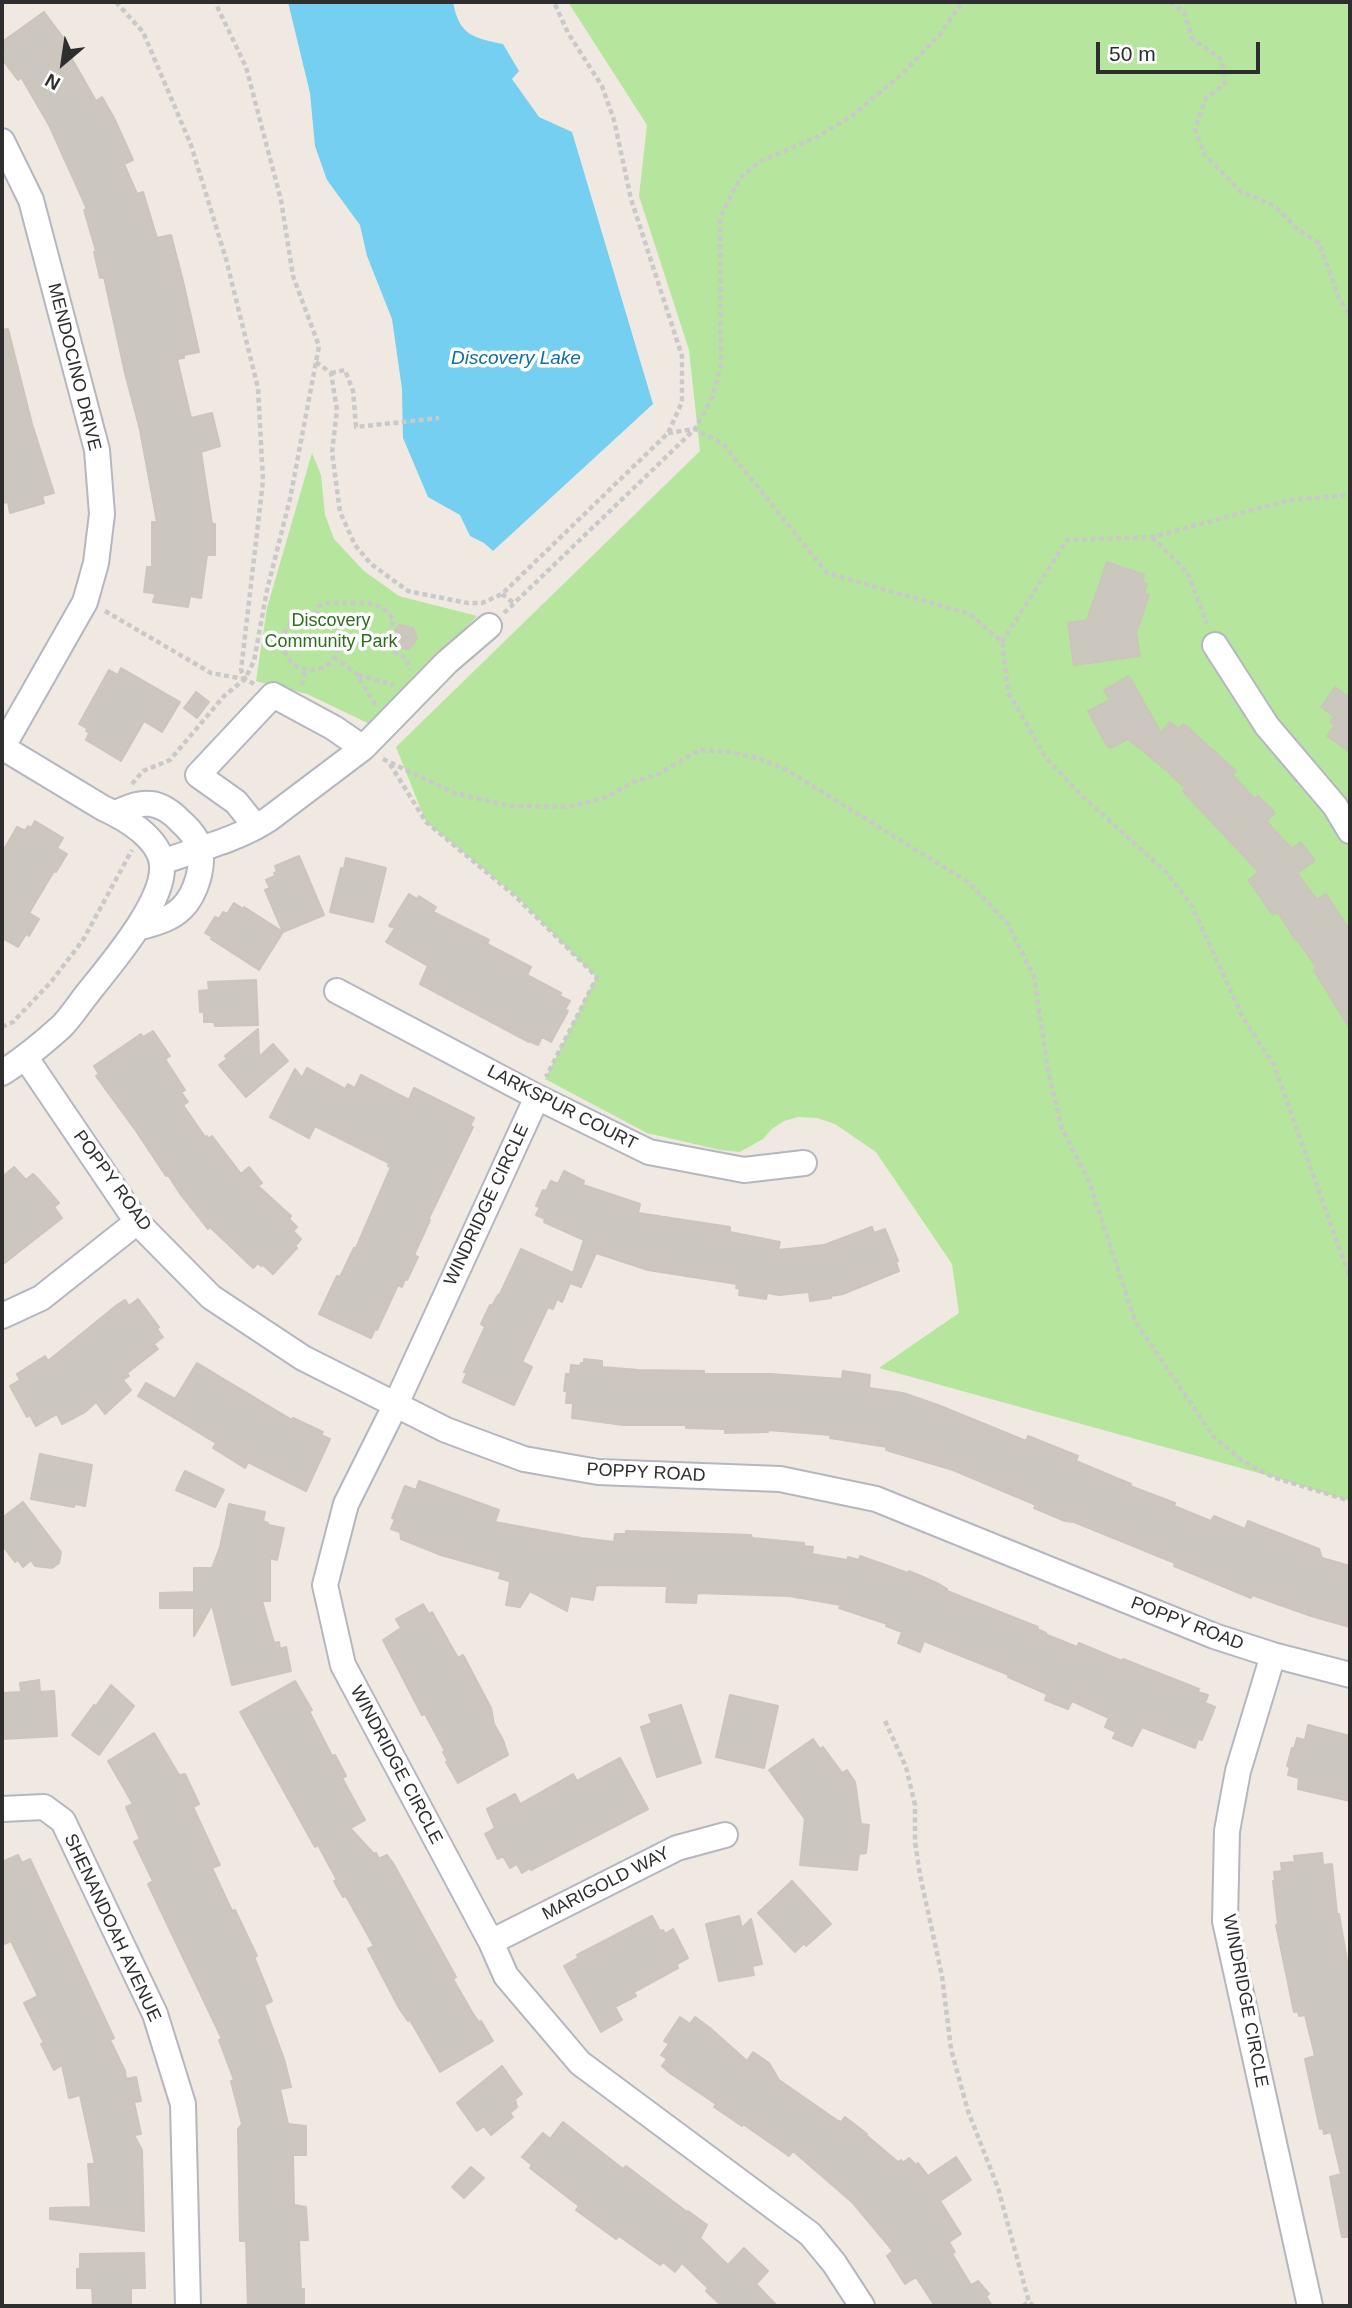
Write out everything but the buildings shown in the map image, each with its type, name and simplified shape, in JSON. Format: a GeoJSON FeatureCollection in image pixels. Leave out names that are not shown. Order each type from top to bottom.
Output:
{"type":"FeatureCollection","features":[{"type":"Feature","properties":{"kind":"street","name":"MENDOCINO DRIVE"},"geometry":{"type":"LineString","coordinates":[[2,141],[31,200],[97,450],[102,513],[96,563],[85,602],[2,747]]}},
{"type":"Feature","properties":{"kind":"street"},"geometry":{"type":"LineString","coordinates":[[162,862],[217,844],[256,827],[363,748],[447,662],[489,626]]}},
{"type":"Feature","properties":{"kind":"street"},"geometry":{"type":"LineString","coordinates":[[1215,645],[1267,726],[1335,806],[1350,831]]}},
{"type":"Feature","properties":{"kind":"street"},"geometry":{"type":"LineString","coordinates":[[256,827],[236,802],[198,775],[272,695],[334,728],[363,748]]}},
{"type":"Feature","properties":{"kind":"street"},"geometry":{"type":"LineString","coordinates":[[2,747],[142,832],[155,847],[162,862],[162,877],[138,928],[63,1024],[26,1058],[2,1073]]}},
{"type":"Feature","properties":{"kind":"street"},"geometry":{"type":"LineString","coordinates":[[114,813],[139,804],[154,804],[174,814],[191,831],[200,848],[200,869],[195,889],[183,907],[168,918],[138,928]]}},
{"type":"Feature","properties":{"kind":"street","name":"LARKSPUR COURT"},"geometry":{"type":"LineString","coordinates":[[337,991],[541,1088],[649,1152],[744,1170],[804,1163]]}},
{"type":"Feature","properties":{"kind":"street","name":"POPPY ROAD"},"geometry":{"type":"LineString","coordinates":[[26,1058],[137,1222],[211,1297],[303,1359],[446,1430],[524,1459],[598,1472],[780,1479],[876,1499],[1214,1636],[1350,1675]]}},
{"type":"Feature","properties":{"kind":"street","name":"WINDRIDGE CIRCLE"},"geometry":{"type":"LineString","coordinates":[[541,1088],[396,1404],[346,1504],[326,1585],[343,1665],[491,1942],[506,1976],[580,2063],[810,2234],[834,2263],[862,2306]]}},
{"type":"Feature","properties":{"kind":"street"},"geometry":{"type":"LineString","coordinates":[[2,1317],[41,1298],[137,1222]]}},
{"type":"Feature","properties":{"kind":"street","name":"WINDRIDGE CIRCLE"},"geometry":{"type":"LineString","coordinates":[[1273,1655],[1238,1771],[1227,1831],[1225,1921],[1310,2306]]}},
{"type":"Feature","properties":{"kind":"street","name":"SHENANDOAH AVENUE"},"geometry":{"type":"LineString","coordinates":[[2,1809],[44,1807],[63,1821],[155,2014],[183,2104],[188,2306]]}},
{"type":"Feature","properties":{"kind":"street","name":"MARIGOLD WAY"},"geometry":{"type":"LineString","coordinates":[[491,1942],[677,1848],[724,1835]]}},
{"type":"Feature","properties":{"kind":"path"},"geometry":{"type":"LineString","coordinates":[[116,2],[144,32],[191,145],[226,259],[258,388],[263,481],[241,670],[245,679]]}},
{"type":"Feature","properties":{"kind":"path"},"geometry":{"type":"LineString","coordinates":[[114,813],[134,780],[143,771],[170,760],[224,696],[245,679],[254,661],[267,590],[290,499],[319,345],[293,276],[281,200],[246,67],[215,2]]}},
{"type":"Feature","properties":{"kind":"path"},"geometry":{"type":"LineString","coordinates":[[316,362],[331,373],[337,410],[332,452],[340,512],[355,544],[371,564],[408,591],[475,603],[493,600],[668,433],[682,402],[682,356],[631,199],[614,120],[602,86],[568,33],[554,2]]}},
{"type":"Feature","properties":{"kind":"path"},"geometry":{"type":"LineString","coordinates":[[489,626],[695,429],[711,400],[721,366],[720,219],[740,178],[759,162],[819,136],[853,115],[910,66],[941,33],[962,2]]}},
{"type":"Feature","properties":{"kind":"path"},"geometry":{"type":"LineString","coordinates":[[1170,2],[1184,12],[1192,38],[1222,60],[1225,84],[1206,98],[1195,129],[1205,155],[1241,192],[1275,206],[1297,229],[1319,243],[1339,298],[1350,315]]}},
{"type":"Feature","properties":{"kind":"path"},"geometry":{"type":"LineString","coordinates":[[331,373],[345,370],[353,391],[356,427],[439,418]]}},
{"type":"Feature","properties":{"kind":"path"},"geometry":{"type":"LineString","coordinates":[[668,433],[695,429],[723,444],[827,573],[970,614],[1002,642]]}},
{"type":"Feature","properties":{"kind":"path"},"geometry":{"type":"LineString","coordinates":[[1350,495],[1290,500],[1152,537],[1067,540],[1002,642],[1008,692],[1046,758],[1082,796],[1166,871],[1192,906],[1244,1018],[1274,1065],[1350,1278]]}},
{"type":"Feature","properties":{"kind":"path"},"geometry":{"type":"LineString","coordinates":[[1152,537],[1188,573],[1215,645]]}},
{"type":"Feature","properties":{"kind":"path"},"geometry":{"type":"LineString","coordinates":[[502,594],[515,604]]}},
{"type":"Feature","properties":{"kind":"path"},"geometry":{"type":"LineString","coordinates":[[85,602],[211,673],[245,679],[272,695]]}},
{"type":"Feature","properties":{"kind":"path"},"geometry":{"type":"LineString","coordinates":[[314,615],[319,606],[338,602],[375,604],[388,612],[394,620],[386,640],[394,652],[406,658],[410,671],[408,676]]}},
{"type":"Feature","properties":{"kind":"path"},"geometry":{"type":"LineString","coordinates":[[299,617],[322,617],[334,626],[339,642],[334,657],[329,663],[314,670],[299,667],[287,657],[283,642],[287,628],[299,617]]}},
{"type":"Feature","properties":{"kind":"path"},"geometry":{"type":"LineString","coordinates":[[334,657],[357,674],[397,683],[389,690]]}},
{"type":"Feature","properties":{"kind":"path"},"geometry":{"type":"LineString","coordinates":[[357,674],[373,707],[383,695]]}},
{"type":"Feature","properties":{"kind":"path"},"geometry":{"type":"LineString","coordinates":[[541,1088],[597,977],[514,895],[426,822],[389,762],[454,793],[510,806],[569,807],[607,797],[633,782],[659,774],[699,750],[730,752],[757,758],[785,769],[968,882],[1008,924],[1034,977],[1049,1076],[1062,1129],[1089,1181],[1135,1321],[1213,1436],[1244,1462],[1273,1477],[1350,1501]]}},
{"type":"Feature","properties":{"kind":"path"},"geometry":{"type":"LineString","coordinates":[[2,1027],[13,1021],[51,982],[83,940],[142,832]]}},
{"type":"Feature","properties":{"kind":"path"},"geometry":{"type":"LineString","coordinates":[[885,1721],[905,1767],[915,1805],[915,1842],[943,1976],[951,2049],[968,2111],[998,2188],[1031,2304],[1023,2306]]}},
{"type":"Feature","properties":{"kind":"green space"},"geometry":{"type":"Polygon","coordinates":[[[568,2],[1350,2],[1350,1501],[1273,1477],[879,1368],[959,1313],[952,1264],[876,1152],[835,1124],[817,1118],[798,1117],[784,1121],[763,1139],[740,1152],[720,1150],[647,1133],[545,1079],[596,977],[515,895],[426,822],[396,747],[700,451],[689,350],[639,196],[647,125],[568,2]]]}},
{"type":"Feature","properties":{"kind":"green space","name":"Discovery Community Park"},"geometry":{"type":"Polygon","coordinates":[[[312,453],[321,475],[325,515],[334,539],[364,571],[399,596],[477,616],[374,726],[307,694],[256,681],[267,608],[312,453]]]}},
{"type":"Feature","properties":{"kind":"water","name":"Discovery Lake"},"geometry":{"type":"Polygon","coordinates":[[[288,2],[453,2],[459,22],[469,33],[483,40],[503,44],[519,71],[512,79],[539,117],[572,132],[653,404],[493,551],[470,536],[460,515],[428,497],[403,438],[402,389],[392,319],[367,256],[360,225],[327,180],[315,146],[310,93],[288,2]]]}}]}
